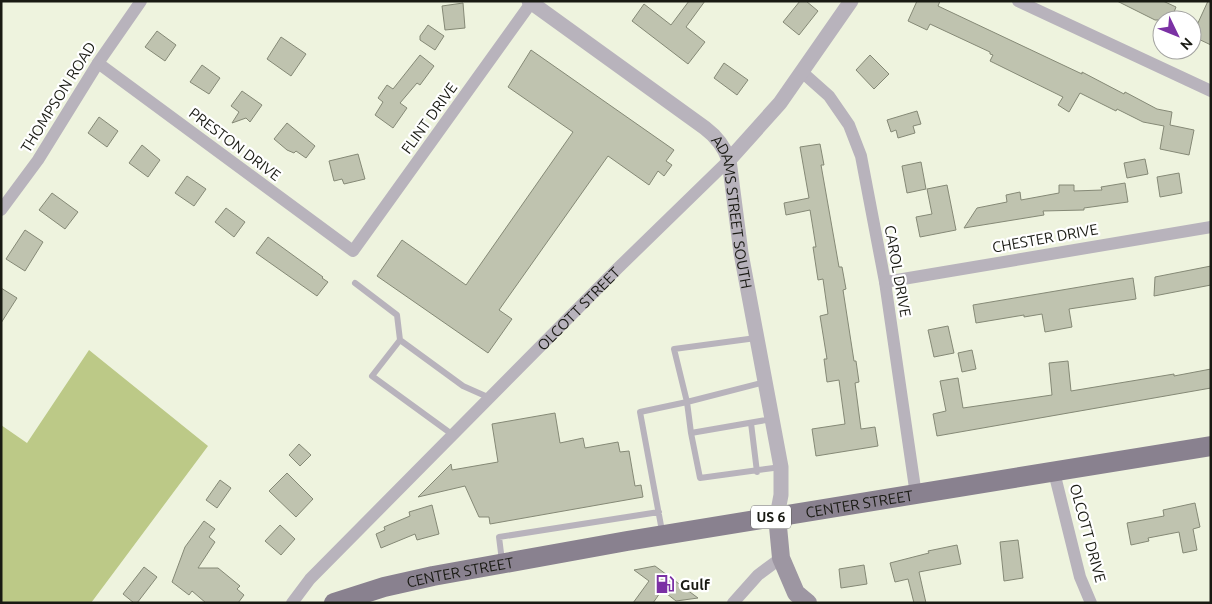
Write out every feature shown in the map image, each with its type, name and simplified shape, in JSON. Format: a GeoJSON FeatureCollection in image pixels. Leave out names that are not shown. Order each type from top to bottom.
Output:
{"type":"FeatureCollection","features":[{"type":"Feature","properties":{"kind":"main road","name":"CENTER STREET"},"geometry":{"type":"LineString","coordinates":[[334,603],[403,582],[502,563],[777,516],[1211,446]]}},
{"type":"Feature","properties":{"kind":"main road"},"geometry":{"type":"LineString","coordinates":[[777,516],[781,558],[796,593],[808,603]]}},
{"type":"Feature","properties":{"kind":"street","name":"THOMPSON ROAD"},"geometry":{"type":"LineString","coordinates":[[1,210],[38,160],[98,63],[141,1]]}},
{"type":"Feature","properties":{"kind":"street","name":"OLCOTT STREET"},"geometry":{"type":"LineString","coordinates":[[292,603],[310,580],[453,435],[618,268],[729,160],[780,103],[851,1]]}},
{"type":"Feature","properties":{"kind":"street"},"geometry":{"type":"LineString","coordinates":[[1018,1],[1211,91]]}},
{"type":"Feature","properties":{"kind":"street","name":"ADAMS STREET SOUTH"},"geometry":{"type":"LineString","coordinates":[[530,2],[705,128],[726,150],[729,160],[740,253],[781,467],[781,495],[777,516]]}},
{"type":"Feature","properties":{"kind":"street","name":"FLINT DRIVE"},"geometry":{"type":"LineString","coordinates":[[353,252],[530,2]]}},
{"type":"Feature","properties":{"kind":"street","name":"PRESTON DRIVE"},"geometry":{"type":"LineString","coordinates":[[98,63],[353,252]]}},
{"type":"Feature","properties":{"kind":"street","name":"CAROL DRIVE"},"geometry":{"type":"LineString","coordinates":[[802,72],[829,96],[850,125],[861,156],[884,282],[916,495]]}},
{"type":"Feature","properties":{"kind":"street","name":"CHESTER DRIVE"},"geometry":{"type":"LineString","coordinates":[[884,282],[1211,227]]}},
{"type":"Feature","properties":{"kind":"street","name":"OLCOTT DRIVE"},"geometry":{"type":"LineString","coordinates":[[1054,472],[1080,577],[1091,603]]}},
{"type":"Feature","properties":{"kind":"street"},"geometry":{"type":"LineString","coordinates":[[733,603],[758,574],[781,558]]}},
{"type":"Feature","properties":{"kind":"lane"},"geometry":{"type":"LineString","coordinates":[[355,283],[397,315],[400,340],[372,376],[453,435]]}},
{"type":"Feature","properties":{"kind":"lane"},"geometry":{"type":"LineString","coordinates":[[757,338],[674,349],[687,402],[700,478],[757,472],[781,467]]}},
{"type":"Feature","properties":{"kind":"lane"},"geometry":{"type":"LineString","coordinates":[[400,340],[463,386],[490,398]]}},
{"type":"Feature","properties":{"kind":"lane"},"geometry":{"type":"LineString","coordinates":[[663,535],[640,412],[687,402],[766,381]]}},
{"type":"Feature","properties":{"kind":"lane"},"geometry":{"type":"LineString","coordinates":[[691,433],[773,419]]}},
{"type":"Feature","properties":{"kind":"lane"},"geometry":{"type":"LineString","coordinates":[[751,423],[757,472]]}},
{"type":"Feature","properties":{"kind":"lane"},"geometry":{"type":"LineString","coordinates":[[502,563],[499,537],[659,512]]}},
{"type":"Feature","properties":{"kind":"green space"},"geometry":{"type":"Polygon","coordinates":[[[89,350],[208,446],[91,603],[1,603],[1,425],[27,443],[89,350]]]}},
{"type":"Feature","properties":{"kind":"building"},"geometry":{"type":"Polygon","coordinates":[[[689,1],[705,1],[686,27],[705,42],[688,64],[632,21],[644,4],[671,25],[689,1]]]}},
{"type":"Feature","properties":{"kind":"building"},"geometry":{"type":"Polygon","coordinates":[[[800,1],[806,1],[818,11],[799,35],[783,22],[800,1]]]}},
{"type":"Feature","properties":{"kind":"building"},"geometry":{"type":"Polygon","coordinates":[[[917,1],[940,1],[938,6],[1082,74],[1082,72],[1124,94],[1125,92],[1157,109],[1172,112],[1170,125],[1194,130],[1189,155],[1160,149],[1164,126],[1143,122],[1080,93],[1069,112],[1058,105],[1063,97],[990,61],[993,55],[990,52],[930,24],[927,30],[908,21],[917,1]]]}},
{"type":"Feature","properties":{"kind":"building"},"geometry":{"type":"Polygon","coordinates":[[[1117,1],[1163,1],[1176,7],[1175,10],[1152,10],[1152,18],[1117,1]]]}},
{"type":"Feature","properties":{"kind":"building"},"geometry":{"type":"Polygon","coordinates":[[[1208,1],[1211,1],[1211,45],[1202,41],[1202,14],[1208,1]]]}},
{"type":"Feature","properties":{"kind":"building"},"geometry":{"type":"Polygon","coordinates":[[[463,3],[465,28],[445,30],[442,6],[463,3]]]}},
{"type":"Feature","properties":{"kind":"building"},"geometry":{"type":"Polygon","coordinates":[[[428,25],[444,36],[435,50],[420,40],[420,36],[428,25]]]}},
{"type":"Feature","properties":{"kind":"building"},"geometry":{"type":"Polygon","coordinates":[[[157,31],[176,45],[165,61],[145,47],[157,31]]]}},
{"type":"Feature","properties":{"kind":"building"},"geometry":{"type":"Polygon","coordinates":[[[281,37],[306,54],[291,76],[267,59],[281,37]]]}},
{"type":"Feature","properties":{"kind":"building"},"geometry":{"type":"Polygon","coordinates":[[[531,50],[674,150],[666,161],[672,165],[664,176],[658,171],[649,185],[608,156],[499,310],[512,319],[488,353],[377,276],[402,240],[466,285],[573,132],[508,87],[531,50]]]}},
{"type":"Feature","properties":{"kind":"building"},"geometry":{"type":"Polygon","coordinates":[[[420,55],[434,66],[420,85],[417,83],[400,103],[407,108],[393,128],[375,115],[383,102],[378,98],[387,85],[393,89],[420,55]]]}},
{"type":"Feature","properties":{"kind":"building"},"geometry":{"type":"Polygon","coordinates":[[[870,55],[889,74],[874,89],[856,70],[870,55]]]}},
{"type":"Feature","properties":{"kind":"building"},"geometry":{"type":"Polygon","coordinates":[[[724,63],[748,80],[737,95],[714,78],[724,63]]]}},
{"type":"Feature","properties":{"kind":"building"},"geometry":{"type":"Polygon","coordinates":[[[202,65],[220,78],[209,94],[190,82],[202,65]]]}},
{"type":"Feature","properties":{"kind":"building"},"geometry":{"type":"Polygon","coordinates":[[[242,91],[262,105],[250,122],[246,118],[232,123],[239,112],[231,106],[242,91]]]}},
{"type":"Feature","properties":{"kind":"building"},"geometry":{"type":"Polygon","coordinates":[[[917,111],[921,124],[913,126],[915,133],[898,138],[896,130],[891,132],[887,120],[917,111]]]}},
{"type":"Feature","properties":{"kind":"building"},"geometry":{"type":"Polygon","coordinates":[[[99,117],[118,131],[107,147],[88,133],[99,117]]]}},
{"type":"Feature","properties":{"kind":"building"},"geometry":{"type":"Polygon","coordinates":[[[287,123],[315,146],[306,158],[296,151],[294,153],[287,150],[274,139],[287,123]]]}},
{"type":"Feature","properties":{"kind":"building"},"geometry":{"type":"Polygon","coordinates":[[[820,144],[824,165],[821,165],[839,267],[842,267],[846,289],[843,290],[859,382],[855,383],[861,429],[875,427],[878,446],[816,456],[812,429],[845,424],[839,380],[827,382],[824,359],[827,359],[820,316],[828,314],[823,279],[818,280],[813,247],[816,247],[810,210],[786,215],[784,203],[809,198],[800,147],[820,144]]]}},
{"type":"Feature","properties":{"kind":"building"},"geometry":{"type":"Polygon","coordinates":[[[142,145],[160,160],[148,177],[129,163],[142,145]]]}},
{"type":"Feature","properties":{"kind":"building"},"geometry":{"type":"Polygon","coordinates":[[[358,154],[365,179],[344,184],[342,179],[334,181],[329,161],[358,154]]]}},
{"type":"Feature","properties":{"kind":"building"},"geometry":{"type":"Polygon","coordinates":[[[1145,159],[1148,174],[1127,178],[1124,163],[1145,159]]]}},
{"type":"Feature","properties":{"kind":"building"},"geometry":{"type":"Polygon","coordinates":[[[921,162],[926,189],[907,193],[902,166],[921,162]]]}},
{"type":"Feature","properties":{"kind":"building"},"geometry":{"type":"Polygon","coordinates":[[[1179,173],[1182,193],[1160,197],[1157,177],[1179,173]]]}},
{"type":"Feature","properties":{"kind":"building"},"geometry":{"type":"Polygon","coordinates":[[[187,176],[206,189],[194,206],[175,193],[187,176]]]}},
{"type":"Feature","properties":{"kind":"building"},"geometry":{"type":"Polygon","coordinates":[[[1125,183],[1128,202],[1084,208],[1084,210],[1043,211],[1044,215],[964,228],[977,208],[1007,202],[1006,195],[1020,192],[1021,200],[1059,193],[1059,185],[1074,185],[1074,191],[1102,190],[1101,187],[1125,183]]]}},
{"type":"Feature","properties":{"kind":"building"},"geometry":{"type":"Polygon","coordinates":[[[947,185],[956,230],[920,237],[916,217],[932,214],[927,189],[947,185]]]}},
{"type":"Feature","properties":{"kind":"building"},"geometry":{"type":"Polygon","coordinates":[[[52,193],[78,212],[65,229],[39,210],[52,193]]]}},
{"type":"Feature","properties":{"kind":"building"},"geometry":{"type":"Polygon","coordinates":[[[226,208],[245,222],[234,237],[215,222],[226,208]]]}},
{"type":"Feature","properties":{"kind":"building"},"geometry":{"type":"Polygon","coordinates":[[[25,230],[43,242],[25,271],[6,259],[25,230]]]}},
{"type":"Feature","properties":{"kind":"building"},"geometry":{"type":"Polygon","coordinates":[[[268,237],[328,282],[317,296],[256,253],[268,237]]]}},
{"type":"Feature","properties":{"kind":"building"},"geometry":{"type":"Polygon","coordinates":[[[1211,266],[1211,285],[1154,296],[1155,277],[1211,266]]]}},
{"type":"Feature","properties":{"kind":"building"},"geometry":{"type":"Polygon","coordinates":[[[1133,278],[1136,299],[1069,309],[1072,327],[1045,332],[1042,314],[976,323],[973,305],[1133,278]]]}},
{"type":"Feature","properties":{"kind":"building"},"geometry":{"type":"Polygon","coordinates":[[[1,288],[17,298],[1,323],[1,288]]]}},
{"type":"Feature","properties":{"kind":"building"},"geometry":{"type":"Polygon","coordinates":[[[948,326],[954,353],[934,357],[928,330],[948,326]]]}},
{"type":"Feature","properties":{"kind":"building"},"geometry":{"type":"Polygon","coordinates":[[[972,350],[976,369],[962,372],[958,353],[972,350]]]}},
{"type":"Feature","properties":{"kind":"building"},"geometry":{"type":"Polygon","coordinates":[[[1068,361],[1071,391],[1211,369],[1211,388],[937,436],[933,414],[946,411],[940,381],[958,378],[963,408],[1052,395],[1049,363],[1068,361]]]}},
{"type":"Feature","properties":{"kind":"building"},"geometry":{"type":"Polygon","coordinates":[[[555,413],[560,443],[583,438],[585,448],[618,442],[620,452],[629,451],[635,486],[641,485],[643,497],[490,524],[489,517],[479,517],[465,486],[418,497],[451,464],[452,470],[498,462],[492,424],[555,413]]]}},
{"type":"Feature","properties":{"kind":"building"},"geometry":{"type":"Polygon","coordinates":[[[299,444],[311,455],[300,466],[289,455],[299,444]]]}},
{"type":"Feature","properties":{"kind":"building"},"geometry":{"type":"Polygon","coordinates":[[[287,473],[313,499],[296,517],[269,491],[287,473]]]}},
{"type":"Feature","properties":{"kind":"building"},"geometry":{"type":"Polygon","coordinates":[[[220,480],[231,488],[217,508],[206,500],[220,480]]]}},
{"type":"Feature","properties":{"kind":"building"},"geometry":{"type":"Polygon","coordinates":[[[1195,503],[1200,527],[1193,529],[1197,550],[1183,553],[1179,532],[1148,538],[1149,541],[1131,545],[1127,523],[1164,516],[1163,510],[1195,503]]]}},
{"type":"Feature","properties":{"kind":"building"},"geometry":{"type":"Polygon","coordinates":[[[432,505],[439,534],[417,540],[415,534],[381,548],[376,534],[385,530],[384,527],[410,516],[409,512],[432,505]]]}},
{"type":"Feature","properties":{"kind":"building"},"geometry":{"type":"Polygon","coordinates":[[[204,521],[215,529],[209,537],[215,542],[198,568],[218,568],[240,586],[237,589],[244,595],[238,603],[206,603],[192,591],[189,595],[172,582],[185,547],[204,521]]]}},
{"type":"Feature","properties":{"kind":"building"},"geometry":{"type":"Polygon","coordinates":[[[280,525],[295,539],[281,555],[265,541],[280,525]]]}},
{"type":"Feature","properties":{"kind":"building"},"geometry":{"type":"Polygon","coordinates":[[[1018,540],[1023,578],[1004,581],[1000,542],[1018,540]]]}},
{"type":"Feature","properties":{"kind":"building"},"geometry":{"type":"Polygon","coordinates":[[[957,545],[961,564],[919,572],[926,603],[914,603],[908,579],[895,582],[890,563],[929,553],[928,551],[957,545]]]}},
{"type":"Feature","properties":{"kind":"building"},"geometry":{"type":"Polygon","coordinates":[[[864,565],[867,584],[841,588],[839,569],[864,565]]]}},
{"type":"Feature","properties":{"kind":"building"},"geometry":{"type":"Polygon","coordinates":[[[655,566],[698,598],[676,601],[662,590],[653,603],[633,603],[649,581],[634,570],[655,566]]]}},
{"type":"Feature","properties":{"kind":"building"},"geometry":{"type":"Polygon","coordinates":[[[144,567],[157,577],[137,603],[134,603],[123,594],[144,567]]]}},
{"type":"Feature","properties":{"kind":"place","name":"Gulf"},"geometry":{"type":"Point","coordinates":[665,584]}}]}
